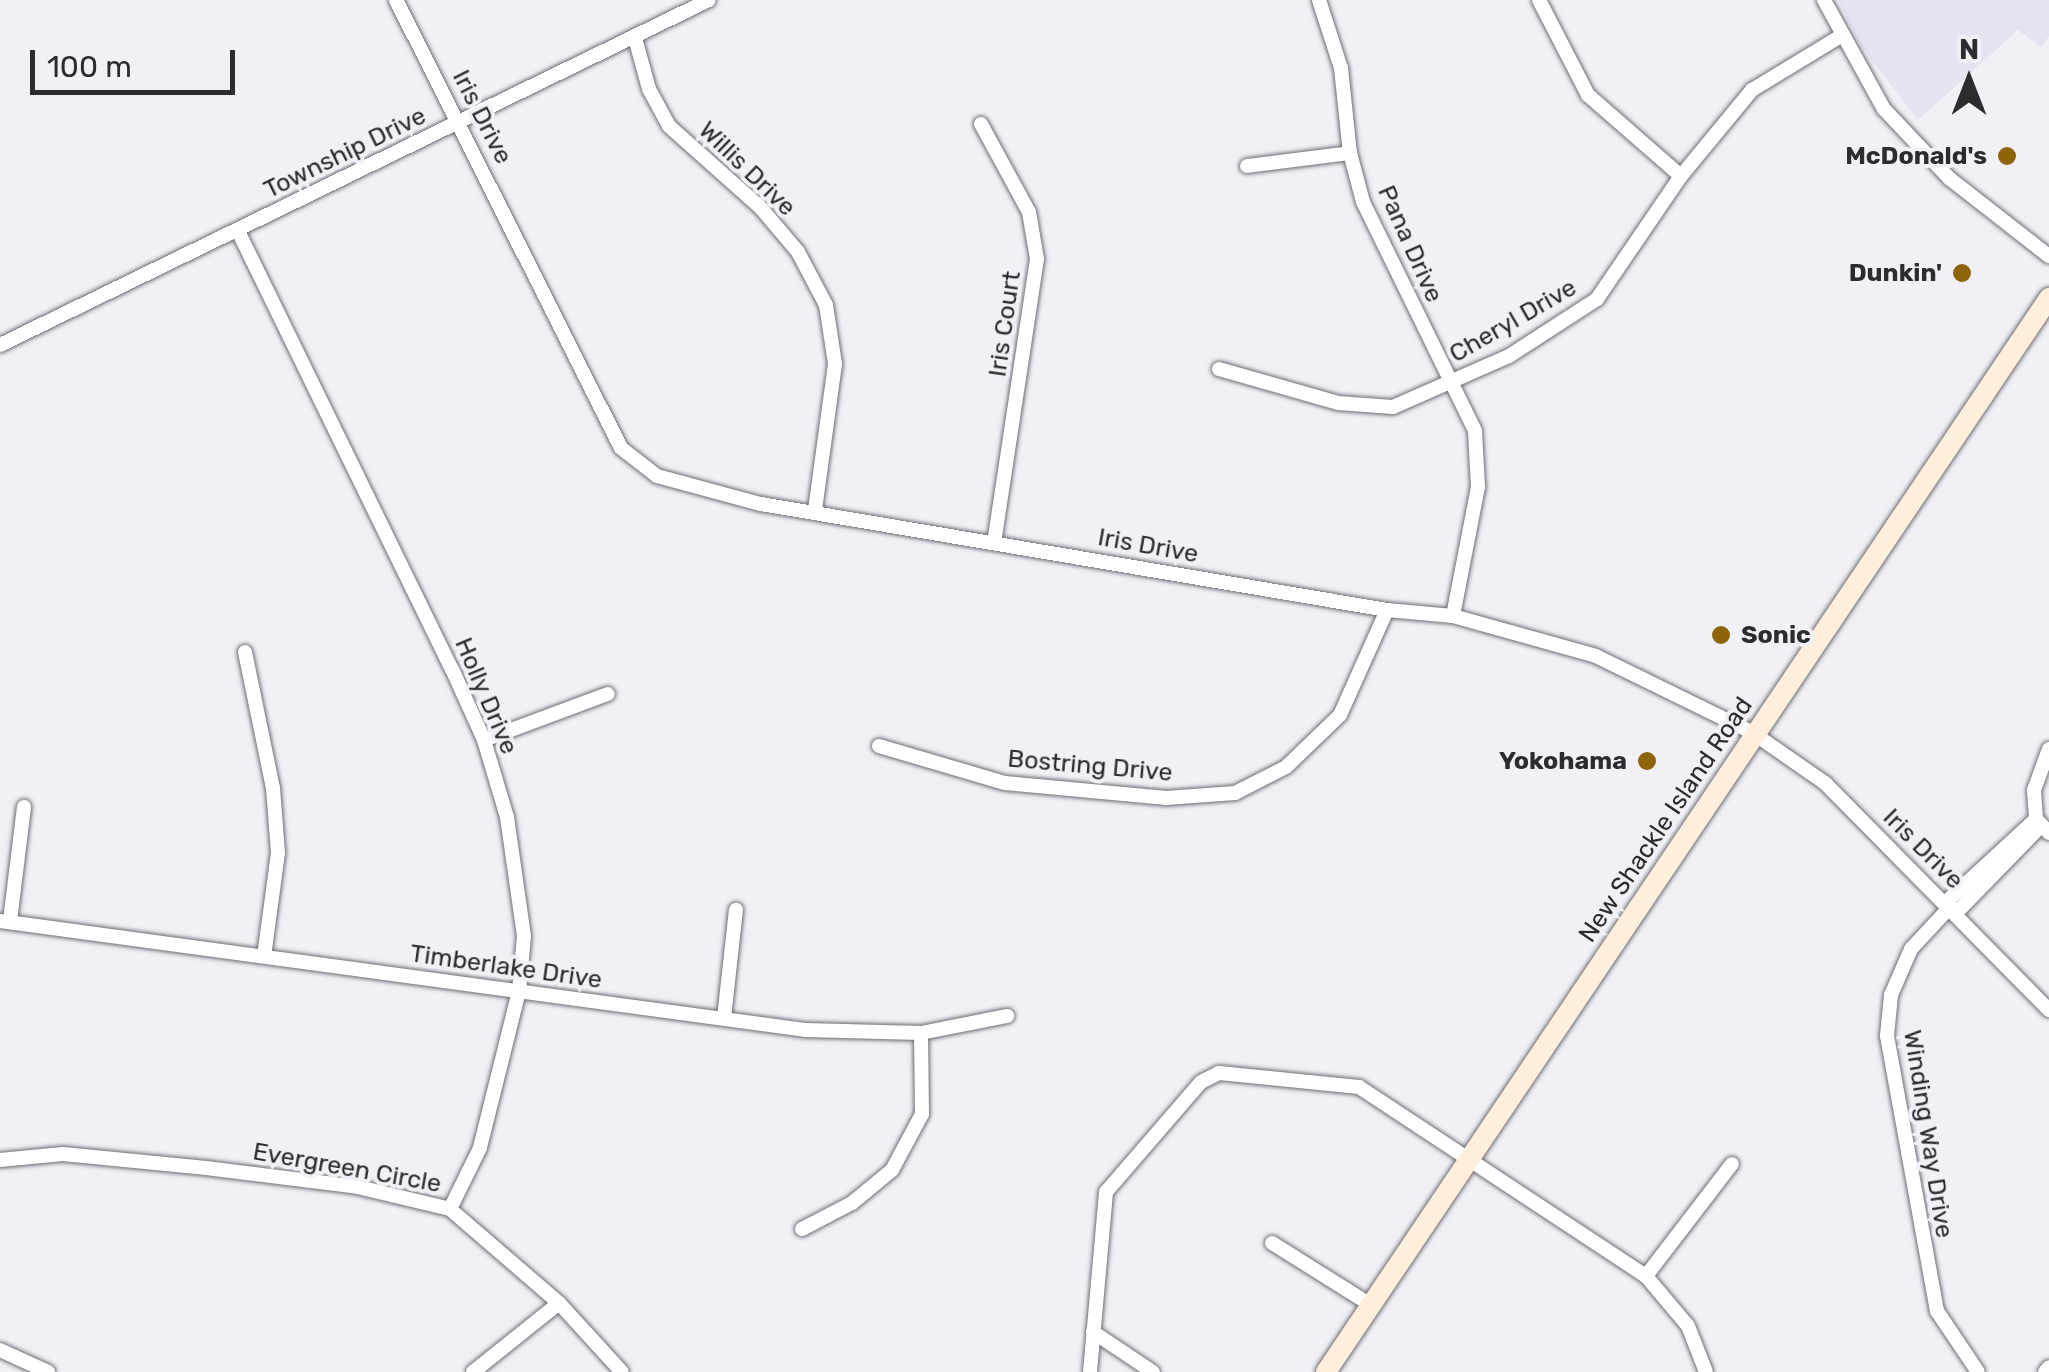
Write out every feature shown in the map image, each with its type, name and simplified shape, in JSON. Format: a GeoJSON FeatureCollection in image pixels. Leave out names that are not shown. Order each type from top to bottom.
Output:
{"type":"FeatureCollection","features":[{"type":"Feature","properties":{"kind":"main road","name":"New Shackle Island Road"},"geometry":{"type":"LineString","coordinates":[[1326,1372],[2049,298]]}},
{"type":"Feature","properties":{"kind":"street","name":"Iris Drive"},"geometry":{"type":"LineString","coordinates":[[396,0],[622,448],[657,476],[714,496],[815,510],[1387,610],[1452,616],[1596,656],[1753,733],[1825,782],[2049,1010]]}},
{"type":"Feature","properties":{"kind":"street","name":"Township Drive"},"geometry":{"type":"LineString","coordinates":[[0,344],[709,0]]}},
{"type":"Feature","properties":{"kind":"street","name":"Pana Drive"},"geometry":{"type":"LineString","coordinates":[[1318,0],[1341,68],[1350,153],[1383,251],[1454,382],[1475,431],[1478,487],[1452,616]]}},
{"type":"Feature","properties":{"kind":"street"},"geometry":{"type":"LineString","coordinates":[[1538,0],[1588,95],[1680,176]]}},
{"type":"Feature","properties":{"kind":"street"},"geometry":{"type":"LineString","coordinates":[[1824,0],[1839,37],[1880,104],[1949,178],[2049,256]]}},
{"type":"Feature","properties":{"kind":"street","name":"Cheryl Drive"},"geometry":{"type":"LineString","coordinates":[[1218,369],[1338,403],[1393,406],[1508,356],[1597,298],[1680,176],[1752,90],[1839,37]]}},
{"type":"Feature","properties":{"kind":"street","name":"Willis Drive"},"geometry":{"type":"LineString","coordinates":[[635,38],[649,89],[669,126],[760,206],[798,252],[826,306],[835,364],[815,510]]}},
{"type":"Feature","properties":{"kind":"street","name":"Iris Court"},"geometry":{"type":"LineString","coordinates":[[981,124],[1029,212],[1037,260],[994,542]]}},
{"type":"Feature","properties":{"kind":"street"},"geometry":{"type":"LineString","coordinates":[[1247,166],[1350,153]]}},
{"type":"Feature","properties":{"kind":"street","name":"Holly Drive"},"geometry":{"type":"LineString","coordinates":[[238,231],[484,740],[519,886],[519,991],[480,1148],[450,1209]]}},
{"type":"Feature","properties":{"kind":"street","name":"Bostring Drive"},"geometry":{"type":"LineString","coordinates":[[880,746],[1005,783],[1166,798],[1234,793],[1286,767],[1340,715],[1387,610]]}},
{"type":"Feature","properties":{"kind":"street"},"geometry":{"type":"LineString","coordinates":[[245,652],[273,788],[278,853],[264,956]]}},
{"type":"Feature","properties":{"kind":"street"},"geometry":{"type":"LineString","coordinates":[[484,740],[608,694]]}},
{"type":"Feature","properties":{"kind":"street"},"geometry":{"type":"LineString","coordinates":[[2042,826],[2034,778],[2049,749]]}},
{"type":"Feature","properties":{"kind":"street"},"geometry":{"type":"LineString","coordinates":[[5,921],[24,807]]}},
{"type":"Feature","properties":{"kind":"street","name":"Winding Way Drive"},"geometry":{"type":"LineString","coordinates":[[1978,1372],[1937,1311],[1887,1036],[1891,995],[1910,949],[2042,826]]}},
{"type":"Feature","properties":{"kind":"street"},"geometry":{"type":"LineString","coordinates":[[724,1018],[736,910]]}},
{"type":"Feature","properties":{"kind":"street","name":"Timberlake Drive"},"geometry":{"type":"LineString","coordinates":[[5,921],[805,1030],[921,1033],[1007,1016]]}},
{"type":"Feature","properties":{"kind":"street"},"geometry":{"type":"LineString","coordinates":[[802,1229],[852,1203],[892,1170],[922,1114],[921,1033]]}},
{"type":"Feature","properties":{"kind":"street"},"geometry":{"type":"LineString","coordinates":[[1090,1372],[1106,1192],[1201,1082],[1219,1073],[1359,1087],[1646,1276],[1688,1326],[1706,1372]]}},
{"type":"Feature","properties":{"kind":"street","name":"Evergreen Circle"},"geometry":{"type":"LineString","coordinates":[[0,1160],[63,1154],[206,1168],[358,1188],[450,1209],[558,1303],[622,1372]]}},
{"type":"Feature","properties":{"kind":"street"},"geometry":{"type":"LineString","coordinates":[[1646,1276],[1732,1164]]}},
{"type":"Feature","properties":{"kind":"street"},"geometry":{"type":"LineString","coordinates":[[1272,1244],[1371,1306]]}},
{"type":"Feature","properties":{"kind":"street"},"geometry":{"type":"LineString","coordinates":[[472,1372],[558,1303]]}},
{"type":"Feature","properties":{"kind":"street"},"geometry":{"type":"LineString","coordinates":[[1093,1332],[1153,1372]]}},
{"type":"Feature","properties":{"kind":"street"},"geometry":{"type":"LineString","coordinates":[[0,1350],[48,1372]]}},
{"type":"Feature","properties":{"kind":"shaded area"},"geometry":{"type":"Polygon","coordinates":[[[1838,0],[2049,0],[2049,36],[2041,47],[2018,30],[1918,120],[1861,46],[1838,0]]]}},
{"type":"Feature","properties":{"kind":"place","name":"McDonald's"},"geometry":{"type":"Point","coordinates":[2007,156]}},
{"type":"Feature","properties":{"kind":"place","name":"Dunkin'"},"geometry":{"type":"Point","coordinates":[1962,273]}},
{"type":"Feature","properties":{"kind":"place","name":"Sonic"},"geometry":{"type":"Point","coordinates":[1721,635]}},
{"type":"Feature","properties":{"kind":"place","name":"Yokohama"},"geometry":{"type":"Point","coordinates":[1647,761]}}]}
